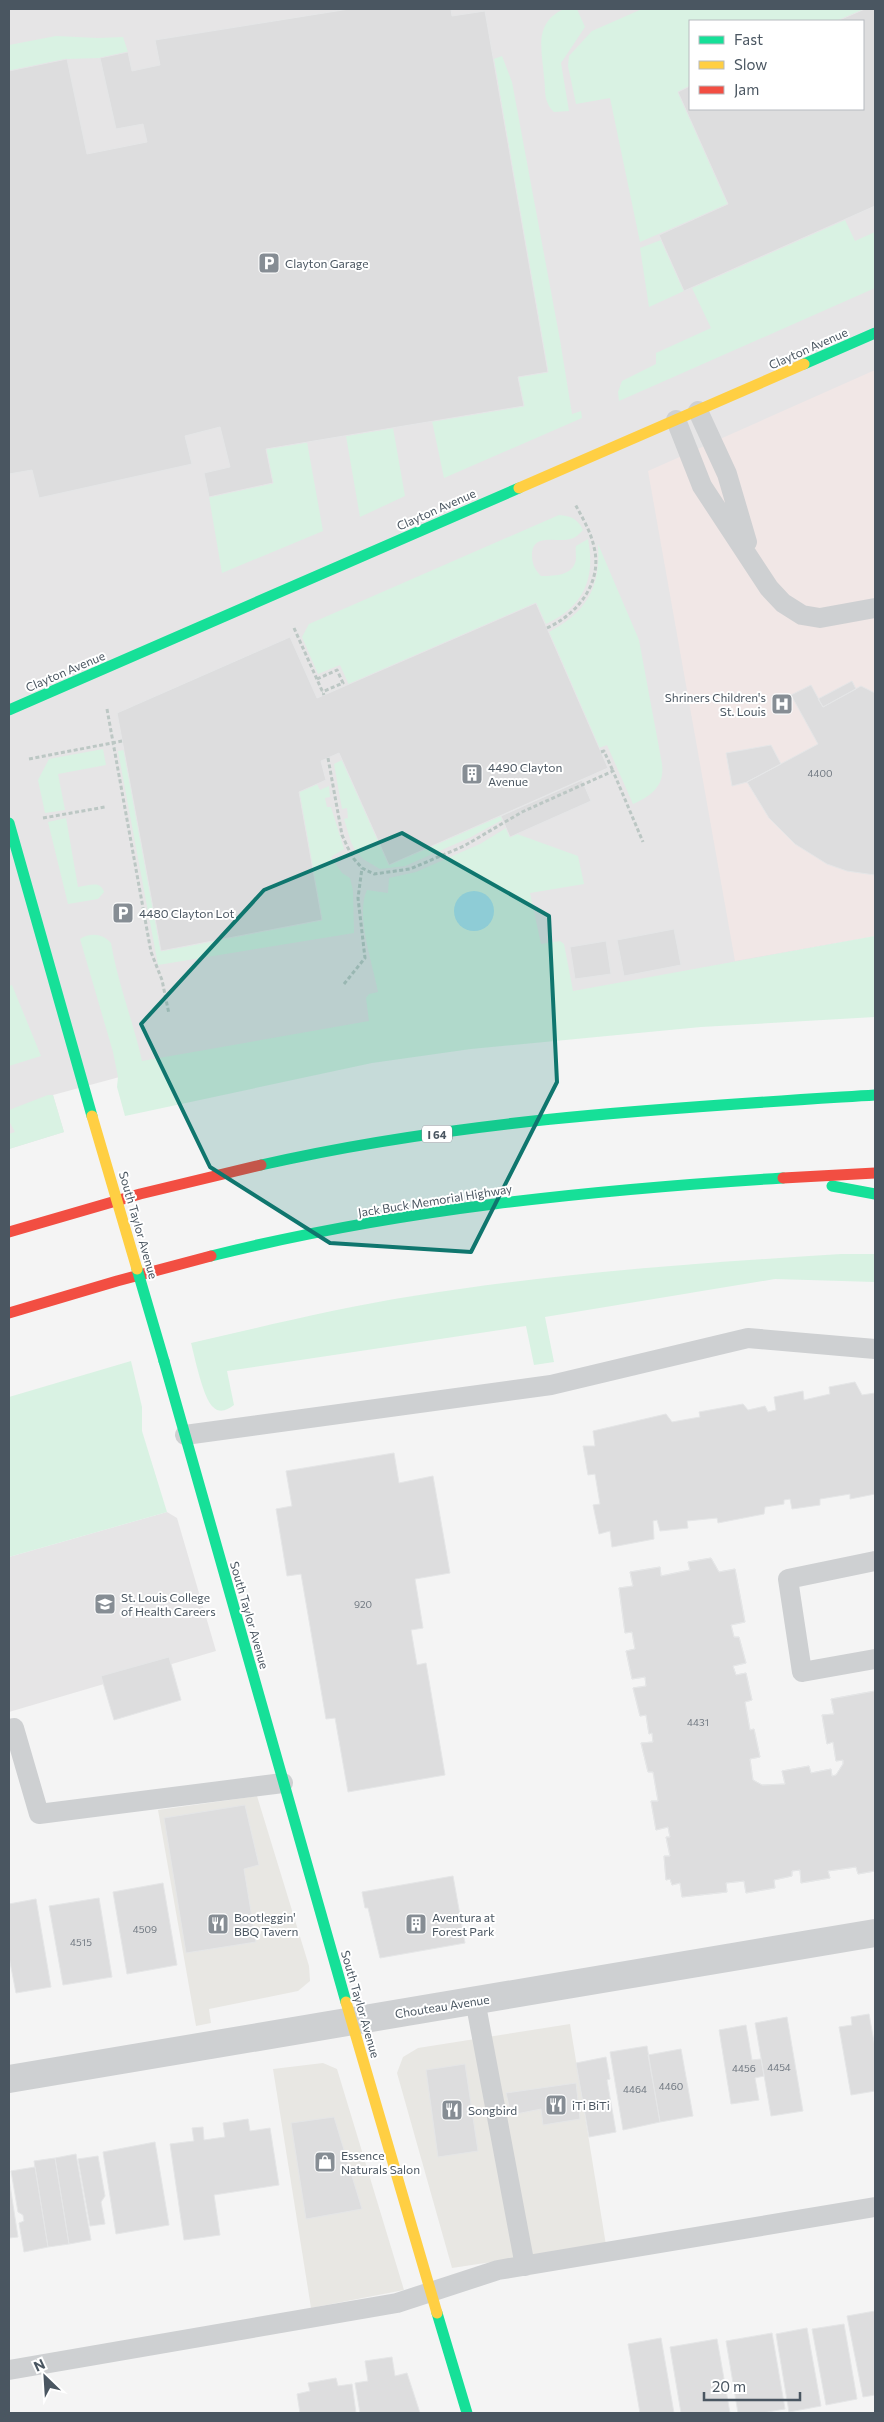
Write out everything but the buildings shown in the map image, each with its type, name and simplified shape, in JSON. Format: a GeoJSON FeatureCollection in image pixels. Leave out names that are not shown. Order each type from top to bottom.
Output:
{"type":"FeatureCollection","features":[{"type":"Feature","properties":{"kind":"main road","name":"Clayton Avenue"},"geometry":{"type":"LineString","coordinates":[[9,710],[875,333]]}},
{"type":"Feature","properties":{"kind":"main road","name":"South Taylor Avenue"},"geometry":{"type":"LineString","coordinates":[[9,823],[283,1783],[433,2291],[467,2413]]}},
{"type":"Feature","properties":{"kind":"main road","name":"I 64"},"geometry":{"type":"LineString","coordinates":[[9,1232],[78,1210],[196,1179],[310,1155],[416,1137],[538,1120],[653,1108],[875,1095]]}},
{"type":"Feature","properties":{"kind":"main road","name":"Jack Buck Memorial Highway"},"geometry":{"type":"LineString","coordinates":[[9,1313],[103,1283],[331,1230],[446,1210],[677,1184],[875,1173]]}},
{"type":"Feature","properties":{"kind":"main road"},"geometry":{"type":"LineString","coordinates":[[792,1178],[875,1194]]}},
{"type":"Feature","properties":{"kind":"street","name":"Chouteau Avenue"},"geometry":{"type":"LineString","coordinates":[[9,2079],[875,1933]]}},
{"type":"Feature","properties":{"kind":"lane"},"geometry":{"type":"LineString","coordinates":[[698,411],[727,474],[753,561]]}},
{"type":"Feature","properties":{"kind":"lane"},"geometry":{"type":"LineString","coordinates":[[676,420],[702,486],[770,588],[783,603],[802,615],[820,618],[875,608]]}},
{"type":"Feature","properties":{"kind":"lane"},"geometry":{"type":"LineString","coordinates":[[185,1436],[551,1385],[748,1338],[875,1349]]}},
{"type":"Feature","properties":{"kind":"lane"},"geometry":{"type":"LineString","coordinates":[[875,1561],[788,1579],[802,1672],[875,1659]]}},
{"type":"Feature","properties":{"kind":"lane"},"geometry":{"type":"LineString","coordinates":[[9,1729],[14,1728],[39,1814],[283,1783]]}},
{"type":"Feature","properties":{"kind":"lane"},"geometry":{"type":"LineString","coordinates":[[475,2000],[525,2266]]}},
{"type":"Feature","properties":{"kind":"lane"},"geometry":{"type":"LineString","coordinates":[[9,2370],[397,2302],[498,2270],[875,2207]]}},
{"type":"Feature","properties":{"kind":"path"},"geometry":{"type":"LineString","coordinates":[[548,628],[574,610],[588,591],[595,572],[594,548],[575,504]]}},
{"type":"Feature","properties":{"kind":"path"},"geometry":{"type":"LineString","coordinates":[[294,628],[323,694],[342,684],[337,670],[317,679]]}},
{"type":"Feature","properties":{"kind":"path"},"geometry":{"type":"LineString","coordinates":[[107,709],[150,952],[162,980],[169,1014]]}},
{"type":"Feature","properties":{"kind":"path"},"geometry":{"type":"LineString","coordinates":[[29,759],[122,741]]}},
{"type":"Feature","properties":{"kind":"path"},"geometry":{"type":"LineString","coordinates":[[601,752],[604,750],[644,842]]}},
{"type":"Feature","properties":{"kind":"path"},"geometry":{"type":"LineString","coordinates":[[328,758],[342,835],[354,859],[362,868],[374,874],[410,869],[464,846],[522,812],[613,771]]}},
{"type":"Feature","properties":{"kind":"path"},"geometry":{"type":"LineString","coordinates":[[43,818],[105,807]]}},
{"type":"Feature","properties":{"kind":"path"},"geometry":{"type":"LineString","coordinates":[[344,984],[365,958],[358,898],[362,868]]}},
{"type":"Feature","properties":{"kind":"highlighted area"},"geometry":{"type":"Polygon","coordinates":[[[402,833],[549,916],[557,1082],[471,1252],[330,1243],[210,1167],[141,1024],[264,890],[402,833]]]}},
{"type":"Feature","properties":{"kind":"shaded area"},"geometry":{"type":"Polygon","coordinates":[[[9,9],[875,9],[875,936],[127,1075],[53,1095],[64,1132],[9,1149],[9,9]]]}},
{"type":"Feature","properties":{"kind":"shaded area","name":"Shriners Children's St. Louis"},"geometry":{"type":"Polygon","coordinates":[[[875,370],[875,936],[735,961],[648,471],[875,370]]]}},
{"type":"Feature","properties":{"kind":"shaded area","name":"St. Louis College of Health Careers"},"geometry":{"type":"Polygon","coordinates":[[[167,1512],[177,1518],[216,1651],[9,1712],[9,1557],[167,1512]]]}},
{"type":"Feature","properties":{"kind":"shaded area"},"geometry":{"type":"Polygon","coordinates":[[[257,1796],[309,1966],[310,1981],[298,1991],[209,2009],[211,2023],[196,2026],[158,1810],[257,1796]]]}},
{"type":"Feature","properties":{"kind":"shaded area"},"geometry":{"type":"Polygon","coordinates":[[[570,2024],[606,2245],[452,2268],[397,2073],[403,2057],[418,2048],[570,2024]]]}},
{"type":"Feature","properties":{"kind":"shaded area"},"geometry":{"type":"Polygon","coordinates":[[[323,2063],[337,2069],[404,2290],[311,2308],[273,2069],[323,2063]]]}},
{"type":"Feature","properties":{"kind":"green space"},"geometry":{"type":"Polygon","coordinates":[[[564,9],[577,9],[585,27],[561,63],[569,111],[554,112],[548,104],[546,96],[541,47],[544,30],[548,22],[554,15],[564,9]]]}},
{"type":"Feature","properties":{"kind":"green space"},"geometry":{"type":"Polygon","coordinates":[[[642,9],[865,9],[839,20],[689,20],[689,86],[678,92],[728,204],[640,242],[610,98],[576,104],[568,66],[569,56],[592,31],[642,9]]]}},
{"type":"Feature","properties":{"kind":"green space"},"geometry":{"type":"Polygon","coordinates":[[[56,36],[123,37],[128,52],[100,58],[67,59],[9,71],[9,45],[56,36]]]}},
{"type":"Feature","properties":{"kind":"green space"},"geometry":{"type":"Polygon","coordinates":[[[502,56],[512,82],[572,414],[581,411],[582,418],[444,478],[432,421],[518,377],[547,372],[494,59],[502,56]]]}},
{"type":"Feature","properties":{"kind":"green space"},"geometry":{"type":"Polygon","coordinates":[[[845,220],[855,241],[875,232],[875,288],[619,401],[618,392],[622,381],[656,364],[656,353],[711,328],[692,288],[845,220]]]}},
{"type":"Feature","properties":{"kind":"green space"},"geometry":{"type":"Polygon","coordinates":[[[661,240],[684,291],[649,307],[640,248],[661,240]]]}},
{"type":"Feature","properties":{"kind":"green space"},"geometry":{"type":"Polygon","coordinates":[[[393,428],[405,496],[360,517],[346,436],[393,428]]]}},
{"type":"Feature","properties":{"kind":"green space"},"geometry":{"type":"Polygon","coordinates":[[[307,442],[323,531],[222,573],[209,497],[273,483],[266,449],[307,442]]]}},
{"type":"Feature","properties":{"kind":"green space"},"geometry":{"type":"Polygon","coordinates":[[[559,515],[574,519],[583,530],[577,536],[565,540],[546,540],[536,543],[532,555],[536,569],[541,576],[550,576],[570,571],[576,561],[576,546],[588,539],[590,567],[584,590],[578,600],[559,617],[546,624],[536,603],[349,685],[340,665],[318,674],[302,637],[309,624],[559,515]]]}},
{"type":"Feature","properties":{"kind":"green space"},"geometry":{"type":"Polygon","coordinates":[[[598,544],[639,640],[662,764],[659,784],[651,794],[633,804],[607,745],[599,748],[549,632],[573,616],[589,597],[597,573],[598,544]]]}},
{"type":"Feature","properties":{"kind":"green space"},"geometry":{"type":"Polygon","coordinates":[[[103,749],[106,765],[58,774],[65,810],[45,813],[38,780],[49,759],[103,749]]]}},
{"type":"Feature","properties":{"kind":"green space"},"geometry":{"type":"Polygon","coordinates":[[[124,750],[161,951],[322,920],[299,792],[317,784],[320,790],[329,786],[330,797],[325,798],[327,807],[331,807],[344,849],[331,857],[342,873],[350,878],[353,891],[354,933],[158,965],[118,751],[124,750]]]}},
{"type":"Feature","properties":{"kind":"green space"},"geometry":{"type":"Polygon","coordinates":[[[342,760],[389,865],[501,816],[502,820],[469,838],[405,866],[380,869],[363,859],[351,842],[344,819],[348,818],[347,808],[342,809],[334,764],[342,760]]]}},
{"type":"Feature","properties":{"kind":"green space"},"geometry":{"type":"Polygon","coordinates":[[[66,818],[78,887],[100,886],[104,892],[98,899],[68,904],[48,822],[66,818]]]}},
{"type":"Feature","properties":{"kind":"green space"},"geometry":{"type":"Polygon","coordinates":[[[506,828],[510,837],[517,834],[578,856],[584,884],[530,893],[541,944],[560,941],[564,944],[573,991],[875,936],[875,1017],[701,1027],[471,1049],[372,1063],[125,1116],[117,1087],[118,1077],[113,1052],[80,939],[88,935],[97,935],[111,943],[142,1061],[369,1021],[366,998],[369,994],[378,992],[364,926],[364,900],[367,890],[388,893],[389,878],[416,872],[480,844],[506,828]]]}},
{"type":"Feature","properties":{"kind":"green space"},"geometry":{"type":"Polygon","coordinates":[[[12,985],[41,1056],[9,1066],[9,986],[12,985]]]}},
{"type":"Feature","properties":{"kind":"green space"},"geometry":{"type":"Polygon","coordinates":[[[48,1095],[53,1095],[64,1132],[9,1149],[9,1134],[15,1132],[9,1121],[9,1110],[48,1095]]]}},
{"type":"Feature","properties":{"kind":"green space"},"geometry":{"type":"Polygon","coordinates":[[[841,1254],[875,1254],[875,1282],[775,1279],[545,1317],[554,1362],[534,1365],[526,1326],[227,1371],[234,1405],[224,1410],[216,1409],[209,1402],[191,1343],[357,1306],[466,1288],[627,1270],[841,1254]]]}},
{"type":"Feature","properties":{"kind":"green space"},"geometry":{"type":"Polygon","coordinates":[[[131,1361],[142,1407],[142,1431],[167,1512],[9,1557],[9,1397],[131,1361]]]}},
{"type":"Feature","properties":{"kind":"water"},"geometry":{"type":"Polygon","coordinates":[[[478,891],[485,894],[491,900],[494,911],[493,919],[485,928],[478,931],[470,931],[463,928],[455,919],[454,907],[457,900],[466,892],[478,891]]]}},
{"type":"Feature","properties":{"kind":"traffic: fast"},"geometry":{"type":"LineString","coordinates":[[804,364],[875,333]]}},
{"type":"Feature","properties":{"kind":"traffic: fast"},"geometry":{"type":"LineString","coordinates":[[9,710],[519,488]]}},
{"type":"Feature","properties":{"kind":"traffic: fast"},"geometry":{"type":"LineString","coordinates":[[9,823],[92,1116]]}},
{"type":"Feature","properties":{"kind":"traffic: fast"},"geometry":{"type":"LineString","coordinates":[[261,1165],[413,1136],[490,1126],[643,1111],[875,1095]]}},
{"type":"Feature","properties":{"kind":"traffic: fast"},"geometry":{"type":"LineString","coordinates":[[211,1256],[353,1226],[496,1204],[639,1189],[783,1178]]}},
{"type":"Feature","properties":{"kind":"traffic: fast"},"geometry":{"type":"LineString","coordinates":[[832,1186],[875,1194]]}},
{"type":"Feature","properties":{"kind":"traffic: fast"},"geometry":{"type":"LineString","coordinates":[[137,1269],[164,1361]]}},
{"type":"Feature","properties":{"kind":"traffic: fast"},"geometry":{"type":"LineString","coordinates":[[164,1361],[346,2002]]}},
{"type":"Feature","properties":{"kind":"traffic: fast"},"geometry":{"type":"LineString","coordinates":[[437,2313],[467,2413]]}},
{"type":"Feature","properties":{"kind":"traffic: slow"},"geometry":{"type":"LineString","coordinates":[[519,488],[804,364]]}},
{"type":"Feature","properties":{"kind":"traffic: slow"},"geometry":{"type":"LineString","coordinates":[[92,1116],[137,1269]]}},
{"type":"Feature","properties":{"kind":"traffic: slow"},"geometry":{"type":"LineString","coordinates":[[346,2002],[437,2313]]}},
{"type":"Feature","properties":{"kind":"traffic: jam"},"geometry":{"type":"LineString","coordinates":[[9,1232],[140,1194],[261,1165]]}},
{"type":"Feature","properties":{"kind":"traffic: jam"},"geometry":{"type":"LineString","coordinates":[[783,1178],[875,1173]]}},
{"type":"Feature","properties":{"kind":"traffic: jam"},"geometry":{"type":"LineString","coordinates":[[9,1313],[211,1256]]}},
{"type":"Feature","properties":{"kind":"place","name":"Clayton Garage"},"geometry":{"type":"Point","coordinates":[269,263]}},
{"type":"Feature","properties":{"kind":"place","name":"Shriners Children's St. Louis"},"geometry":{"type":"Point","coordinates":[782,704]}},
{"type":"Feature","properties":{"kind":"place","name":"4490 Clayton Avenue"},"geometry":{"type":"Point","coordinates":[472,774]}},
{"type":"Feature","properties":{"kind":"place","name":"4480 Clayton Lot"},"geometry":{"type":"Point","coordinates":[123,913]}},
{"type":"Feature","properties":{"kind":"place","name":"St. Louis College of Health Careers"},"geometry":{"type":"Point","coordinates":[105,1604]}},
{"type":"Feature","properties":{"kind":"place","name":"Bootleggin' BBQ Tavern"},"geometry":{"type":"Point","coordinates":[218,1924]}},
{"type":"Feature","properties":{"kind":"place","name":"Aventura at Forest Park"},"geometry":{"type":"Point","coordinates":[416,1924]}},
{"type":"Feature","properties":{"kind":"place","name":"iTi BiTi"},"geometry":{"type":"Point","coordinates":[556,2105]}},
{"type":"Feature","properties":{"kind":"place","name":"Songbird"},"geometry":{"type":"Point","coordinates":[452,2110]}},
{"type":"Feature","properties":{"kind":"place","name":"Essence Naturals Salon"},"geometry":{"type":"Point","coordinates":[325,2162]}}]}
